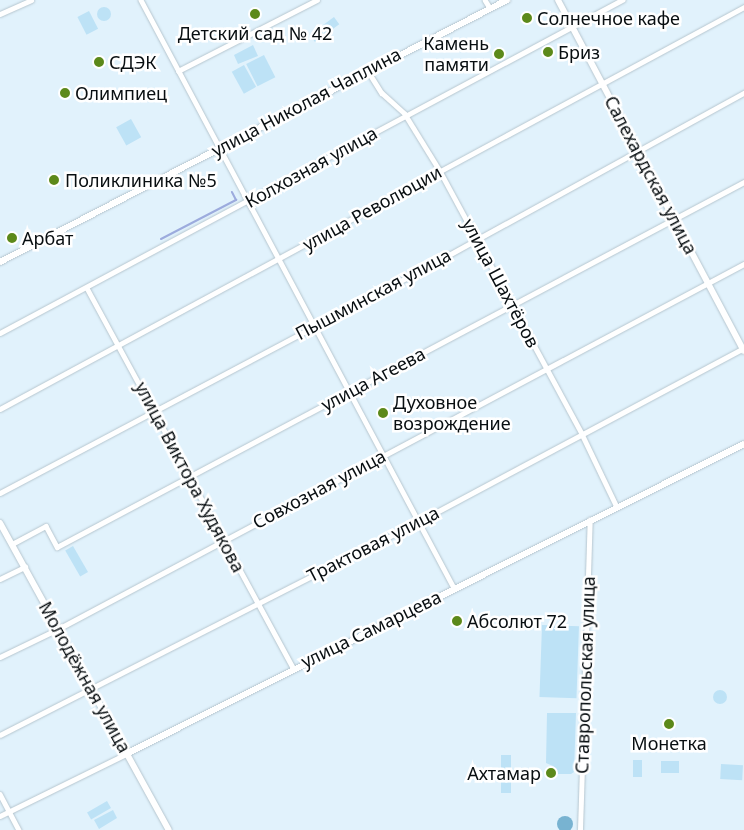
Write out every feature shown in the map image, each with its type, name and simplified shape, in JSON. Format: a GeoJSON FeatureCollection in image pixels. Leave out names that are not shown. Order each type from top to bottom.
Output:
{"type":"FeatureCollection","features":[{"type":"Feature","properties":{"kind":"street"},"geometry":{"type":"LineString","coordinates":[[0,14],[31,0]]}},
{"type":"Feature","properties":{"kind":"street"},"geometry":{"type":"LineString","coordinates":[[141,0],[454,588]]}},
{"type":"Feature","properties":{"kind":"street"},"geometry":{"type":"LineString","coordinates":[[178,71],[317,0]]}},
{"type":"Feature","properties":{"kind":"street"},"geometry":{"type":"LineString","coordinates":[[485,0],[490,8]]}},
{"type":"Feature","properties":{"kind":"street","name":"улица Николая Чаплина"},"geometry":{"type":"LineString","coordinates":[[0,262],[507,0]]}},
{"type":"Feature","properties":{"kind":"street","name":"Салехардская улица"},"geometry":{"type":"LineString","coordinates":[[558,0],[744,349]]}},
{"type":"Feature","properties":{"kind":"street","name":"Колхозная улица"},"geometry":{"type":"LineString","coordinates":[[0,333],[248,203],[405,114],[622,0]]}},
{"type":"Feature","properties":{"kind":"street","name":"улица Революции"},"geometry":{"type":"LineString","coordinates":[[0,409],[744,7]]}},
{"type":"Feature","properties":{"kind":"street","name":"улица Шахтёров"},"geometry":{"type":"LineString","coordinates":[[368,71],[382,94],[405,114],[440,170],[582,434],[616,507]]}},
{"type":"Feature","properties":{"kind":"street","name":"Пышминская улица"},"geometry":{"type":"LineString","coordinates":[[0,493],[427,267],[476,237],[744,93]]}},
{"type":"Feature","properties":{"kind":"street","name":"улица Агеева"},"geometry":{"type":"LineString","coordinates":[[12,544],[46,526],[57,547],[512,303],[744,182]]}},
{"type":"Feature","properties":{"kind":"street","name":"Совхозная улица"},"geometry":{"type":"LineString","coordinates":[[0,657],[58,629],[223,539],[744,264]]}},
{"type":"Feature","properties":{"kind":"street","name":"улица Виктора Худякова"},"geometry":{"type":"LineString","coordinates":[[86,288],[120,345],[293,668]]}},
{"type":"Feature","properties":{"kind":"street","name":"Трактовая улица"},"geometry":{"type":"LineString","coordinates":[[0,736],[420,521],[744,349]]}},
{"type":"Feature","properties":{"kind":"street","name":"улица Самарцева"},"geometry":{"type":"LineString","coordinates":[[0,816],[744,444]]}},
{"type":"Feature","properties":{"kind":"street","name":"Ставропольская улица"},"geometry":{"type":"LineString","coordinates":[[580,830],[590,520]]}},
{"type":"Feature","properties":{"kind":"street","name":"Молодёжная улица"},"geometry":{"type":"LineString","coordinates":[[0,523],[90,690],[169,830]]}},
{"type":"Feature","properties":{"kind":"street"},"geometry":{"type":"LineString","coordinates":[[0,579],[25,567]]}},
{"type":"Feature","properties":{"kind":"street"},"geometry":{"type":"LineString","coordinates":[[0,794],[19,830]]}},
{"type":"Feature","properties":{"kind":"shaded area"},"geometry":{"type":"Polygon","coordinates":[[[101,7],[107,7],[111,14],[107,21],[101,21],[97,17],[97,11],[101,7]]]}},
{"type":"Feature","properties":{"kind":"shaded area"},"geometry":{"type":"Polygon","coordinates":[[[89,11],[98,29],[86,35],[77,17],[89,11]]]}},
{"type":"Feature","properties":{"kind":"shaded area"},"geometry":{"type":"Polygon","coordinates":[[[334,17],[339,24],[315,42],[310,35],[334,17]]]}},
{"type":"Feature","properties":{"kind":"shaded area"},"geometry":{"type":"Polygon","coordinates":[[[253,45],[258,56],[238,64],[234,55],[253,45]]]}},
{"type":"Feature","properties":{"kind":"shaded area"},"geometry":{"type":"Polygon","coordinates":[[[264,55],[275,77],[258,86],[246,64],[264,55]]]}},
{"type":"Feature","properties":{"kind":"shaded area"},"geometry":{"type":"Polygon","coordinates":[[[244,65],[256,87],[244,94],[232,72],[244,65]]]}},
{"type":"Feature","properties":{"kind":"shaded area"},"geometry":{"type":"Polygon","coordinates":[[[131,119],[141,137],[126,146],[116,127],[131,119]]]}},
{"type":"Feature","properties":{"kind":"shaded area"},"geometry":{"type":"Polygon","coordinates":[[[73,546],[88,572],[80,576],[65,550],[73,546]]]}},
{"type":"Feature","properties":{"kind":"shaded area"},"geometry":{"type":"Polygon","coordinates":[[[542,625],[579,626],[576,698],[539,697],[542,625]]]}},
{"type":"Feature","properties":{"kind":"shaded area"},"geometry":{"type":"Polygon","coordinates":[[[717,690],[723,690],[727,697],[723,704],[717,704],[713,700],[713,694],[717,690]]]}},
{"type":"Feature","properties":{"kind":"shaded area"},"geometry":{"type":"Polygon","coordinates":[[[547,713],[576,713],[574,772],[571,774],[558,774],[553,766],[546,763],[547,713]]]}},
{"type":"Feature","properties":{"kind":"shaded area"},"geometry":{"type":"Polygon","coordinates":[[[501,755],[511,755],[511,793],[501,793],[501,755]]]}},
{"type":"Feature","properties":{"kind":"shaded area"},"geometry":{"type":"Polygon","coordinates":[[[633,760],[642,760],[642,777],[633,777],[633,760]]]}},
{"type":"Feature","properties":{"kind":"shaded area"},"geometry":{"type":"Polygon","coordinates":[[[661,761],[679,761],[679,773],[661,773],[661,761]]]}},
{"type":"Feature","properties":{"kind":"shaded area"},"geometry":{"type":"Polygon","coordinates":[[[721,764],[743,765],[742,780],[720,779],[721,764]]]}},
{"type":"Feature","properties":{"kind":"shaded area"},"geometry":{"type":"Polygon","coordinates":[[[107,801],[111,808],[91,819],[87,812],[107,801]]]}},
{"type":"Feature","properties":{"kind":"shaded area"},"geometry":{"type":"Polygon","coordinates":[[[113,810],[117,818],[99,829],[94,820],[113,810]]]}},
{"type":"Feature","properties":{"kind":"shaded area"},"geometry":{"type":"Polygon","coordinates":[[[562,816],[568,816],[573,821],[571,830],[562,832],[557,827],[557,821],[562,816]]]}},
{"type":"Feature","properties":{"kind":"waterway"},"geometry":{"type":"LineString","coordinates":[[161,239],[236,200],[232,192]]}},
{"type":"Feature","properties":{"kind":"place","name":"Детский сад № 42"},"geometry":{"type":"Point","coordinates":[255,14]}},
{"type":"Feature","properties":{"kind":"place","name":"Солнечное кафе"},"geometry":{"type":"Point","coordinates":[527,18]}},
{"type":"Feature","properties":{"kind":"place","name":"Бриз"},"geometry":{"type":"Point","coordinates":[548,52]}},
{"type":"Feature","properties":{"kind":"place","name":"Камень памяти"},"geometry":{"type":"Point","coordinates":[499,54]}},
{"type":"Feature","properties":{"kind":"place","name":"СДЭК"},"geometry":{"type":"Point","coordinates":[99,62]}},
{"type":"Feature","properties":{"kind":"place","name":"Олимпиец"},"geometry":{"type":"Point","coordinates":[65,93]}},
{"type":"Feature","properties":{"kind":"place","name":"Поликлиника №5"},"geometry":{"type":"Point","coordinates":[54,180]}},
{"type":"Feature","properties":{"kind":"place","name":"Арбат"},"geometry":{"type":"Point","coordinates":[12,238]}},
{"type":"Feature","properties":{"kind":"place","name":"Духовное возрождение"},"geometry":{"type":"Point","coordinates":[383,413]}},
{"type":"Feature","properties":{"kind":"place","name":"Абсолют 72"},"geometry":{"type":"Point","coordinates":[457,621]}},
{"type":"Feature","properties":{"kind":"place","name":"Монетка"},"geometry":{"type":"Point","coordinates":[669,724]}},
{"type":"Feature","properties":{"kind":"place","name":"Ахтамар"},"geometry":{"type":"Point","coordinates":[551,773]}}]}
